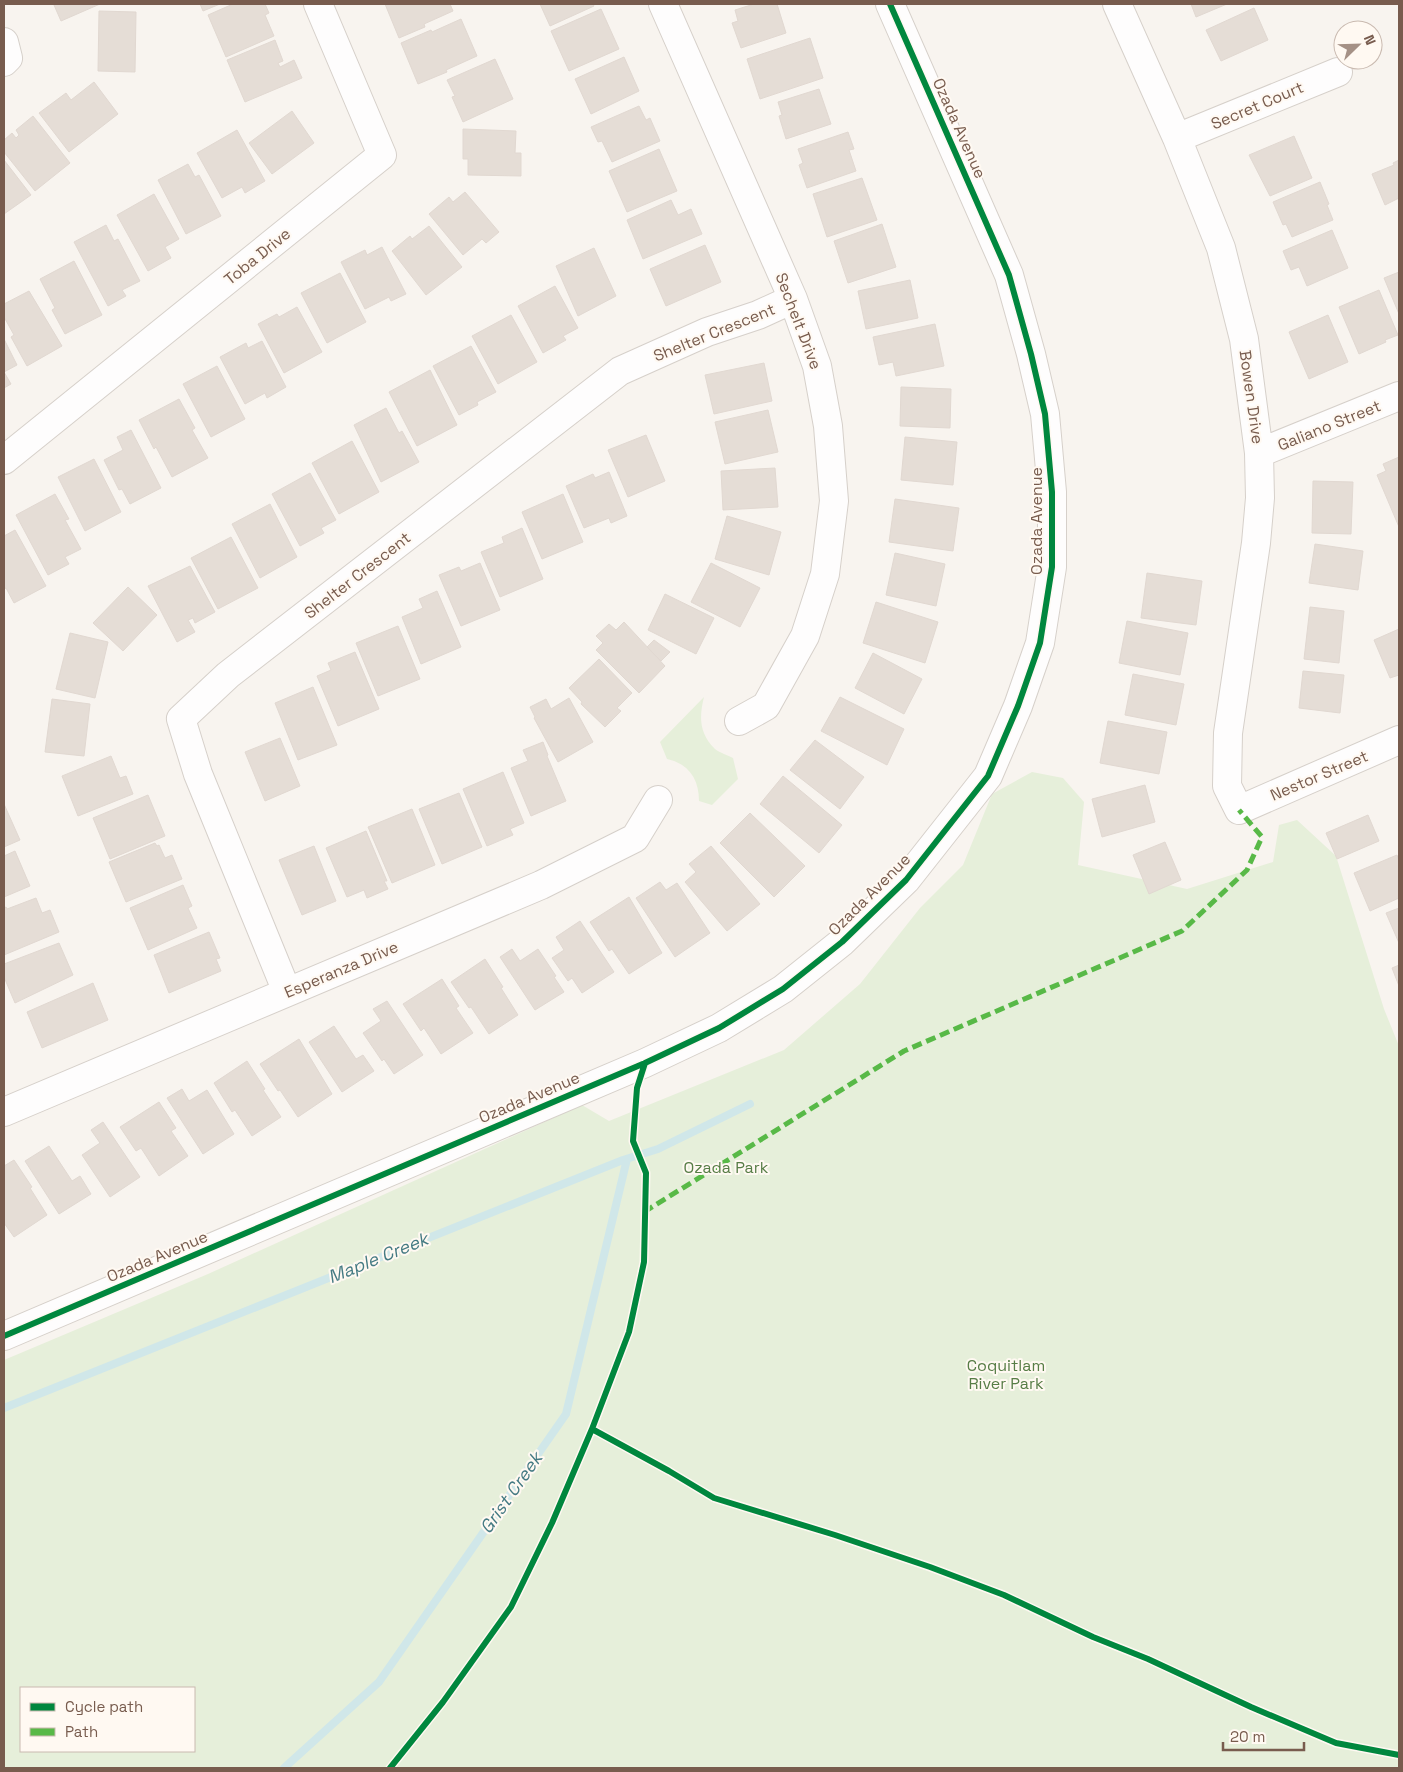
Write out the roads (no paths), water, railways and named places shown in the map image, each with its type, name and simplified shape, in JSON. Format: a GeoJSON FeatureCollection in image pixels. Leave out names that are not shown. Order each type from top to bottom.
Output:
{"type":"FeatureCollection","features":[{"type":"Feature","properties":{"kind":"street","name":"Toba Drive"},"geometry":{"type":"LineString","coordinates":[[4,460],[382,155],[318,4]]}},
{"type":"Feature","properties":{"kind":"street","name":"Sechelt Drive"},"geometry":{"type":"LineString","coordinates":[[663,4],[793,299],[818,366],[828,426],[834,501],[825,574],[805,636],[766,706],[739,721]]}},
{"type":"Feature","properties":{"kind":"street","name":"Ozada Avenue"},"geometry":{"type":"LineString","coordinates":[[4,1336],[636,1067],[719,1028],[783,989],[842,942],[906,880],[988,776],[1018,706],[1040,643],[1052,568],[1052,492],[1045,414],[1032,354],[1009,275],[890,4]]}},
{"type":"Feature","properties":{"kind":"street","name":"Bowen Drive"},"geometry":{"type":"LineString","coordinates":[[1117,4],[1177,138],[1221,248],[1244,339],[1259,453],[1260,498],[1256,544],[1228,733],[1227,786],[1239,810]]}},
{"type":"Feature","properties":{"kind":"street"},"geometry":{"type":"LineString","coordinates":[[4,42],[8,58],[4,62]]}},
{"type":"Feature","properties":{"kind":"street","name":"Secret Court"},"geometry":{"type":"LineString","coordinates":[[1177,138],[1338,72]]}},
{"type":"Feature","properties":{"kind":"street","name":"Shelter Crescent"},"geometry":{"type":"LineString","coordinates":[[287,992],[198,774],[181,719],[228,675],[620,371],[707,332],[793,299]]}},
{"type":"Feature","properties":{"kind":"street","name":"Galiano Street"},"geometry":{"type":"LineString","coordinates":[[1259,453],[1399,396]]}},
{"type":"Feature","properties":{"kind":"street","name":"Nestor Street"},"geometry":{"type":"LineString","coordinates":[[1239,810],[1399,740]]}},
{"type":"Feature","properties":{"kind":"street","name":"Esperanza Drive"},"geometry":{"type":"LineString","coordinates":[[4,1111],[541,885],[634,838],[658,800]]}},
{"type":"Feature","properties":{"kind":"waterway","name":"Maple Creek"},"geometry":{"type":"LineString","coordinates":[[4,1408],[623,1160],[658,1149],[750,1104]]}},
{"type":"Feature","properties":{"kind":"waterway","name":"Grist Creek"},"geometry":{"type":"LineString","coordinates":[[284,1768],[379,1682],[566,1414],[627,1159]]}},
{"type":"Feature","properties":{"kind":"park label","name":"Ozada Park"},"geometry":{"type":"Point","coordinates":[726,1167]}},
{"type":"Feature","properties":{"kind":"park label","name":"Coquitlam River Park"},"geometry":{"type":"Point","coordinates":[1006,1374]}}]}
